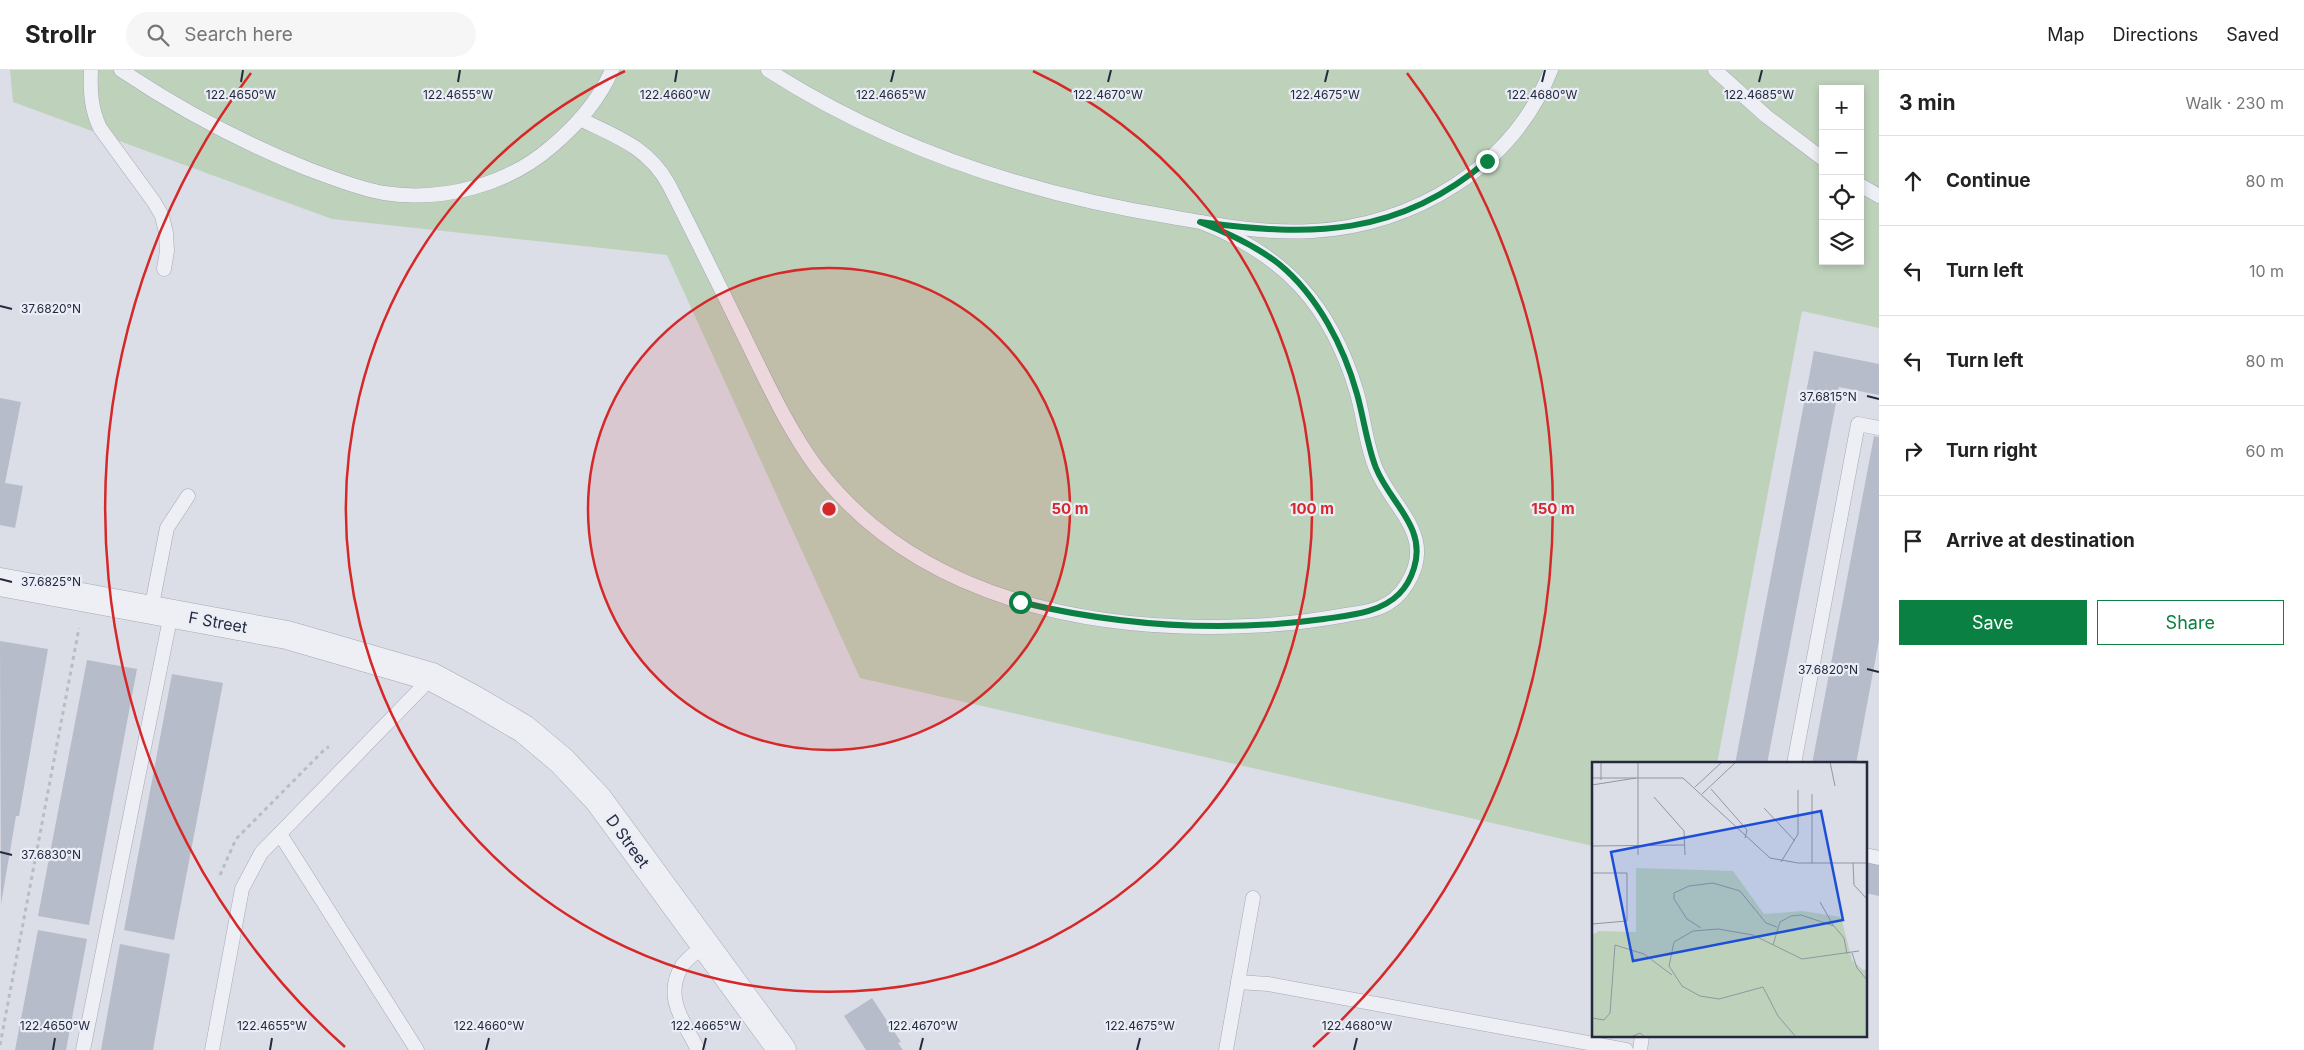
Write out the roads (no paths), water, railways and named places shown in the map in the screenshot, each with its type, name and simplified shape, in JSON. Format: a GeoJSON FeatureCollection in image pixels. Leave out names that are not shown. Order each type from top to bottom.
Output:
{"type":"FeatureCollection","features":[{"type":"Feature","properties":{"kind":"street","name":"F Street"},"geometry":{"type":"LineString","coordinates":[[0,582],[287,635],[432,677]]}},
{"type":"Feature","properties":{"kind":"street","name":"D Street"},"geometry":{"type":"LineString","coordinates":[[432,677],[524,729],[562,761],[598,799],[782,1050]]}},
{"type":"Feature","properties":{"kind":"lane"},"geometry":{"type":"LineString","coordinates":[[91,70],[92,104],[100,128],[154,202],[162,216],[167,250],[164,269]]}},
{"type":"Feature","properties":{"kind":"lane"},"geometry":{"type":"LineString","coordinates":[[121,70],[181,107],[282,158],[352,184],[384,193],[413,195],[441,193],[492,182],[540,156],[580,119],[612,70]]}},
{"type":"Feature","properties":{"kind":"lane"},"geometry":{"type":"LineString","coordinates":[[768,70],[802,92],[857,122],[973,169],[1086,202],[1250,229],[1312,231],[1371,222],[1425,203],[1469,176],[1505,143],[1534,105],[1551,70]]}},
{"type":"Feature","properties":{"kind":"lane"},"geometry":{"type":"LineString","coordinates":[[1715,70],[1766,116],[1819,157]]}},
{"type":"Feature","properties":{"kind":"lane"},"geometry":{"type":"LineString","coordinates":[[580,119],[632,144],[654,162],[669,185],[775,400],[798,440],[822,474],[857,512],[902,548],[928,565],[986,592],[1028,604],[1092,617],[1164,626],[1266,626],[1333,618],[1378,609],[1389,603],[1406,585],[1416,562],[1415,537],[1406,515],[1377,470],[1358,394],[1344,356],[1317,308],[1294,278],[1280,265],[1249,244],[1200,222]]}},
{"type":"Feature","properties":{"kind":"lane"},"geometry":{"type":"LineString","coordinates":[[1864,187],[1879,196]]}},
{"type":"Feature","properties":{"kind":"lane"},"geometry":{"type":"LineString","coordinates":[[1794,762],[1858,424],[1879,428]]}},
{"type":"Feature","properties":{"kind":"lane"},"geometry":{"type":"LineString","coordinates":[[83,1050],[161,612],[167,528],[188,496]]}},
{"type":"Feature","properties":{"kind":"lane"},"geometry":{"type":"LineString","coordinates":[[212,1050],[242,889],[261,854],[432,677]]}},
{"type":"Feature","properties":{"kind":"lane"},"geometry":{"type":"LineString","coordinates":[[280,834],[417,1050]]}},
{"type":"Feature","properties":{"kind":"lane"},"geometry":{"type":"LineString","coordinates":[[1866,855],[1879,858]]}},
{"type":"Feature","properties":{"kind":"lane"},"geometry":{"type":"LineString","coordinates":[[1226,1050],[1253,898]]}},
{"type":"Feature","properties":{"kind":"lane"},"geometry":{"type":"LineString","coordinates":[[698,1050],[675,1006],[674,986],[682,965],[705,945]]}},
{"type":"Feature","properties":{"kind":"lane"},"geometry":{"type":"LineString","coordinates":[[1238,982],[1268,984],[1626,1050]]}}]}
